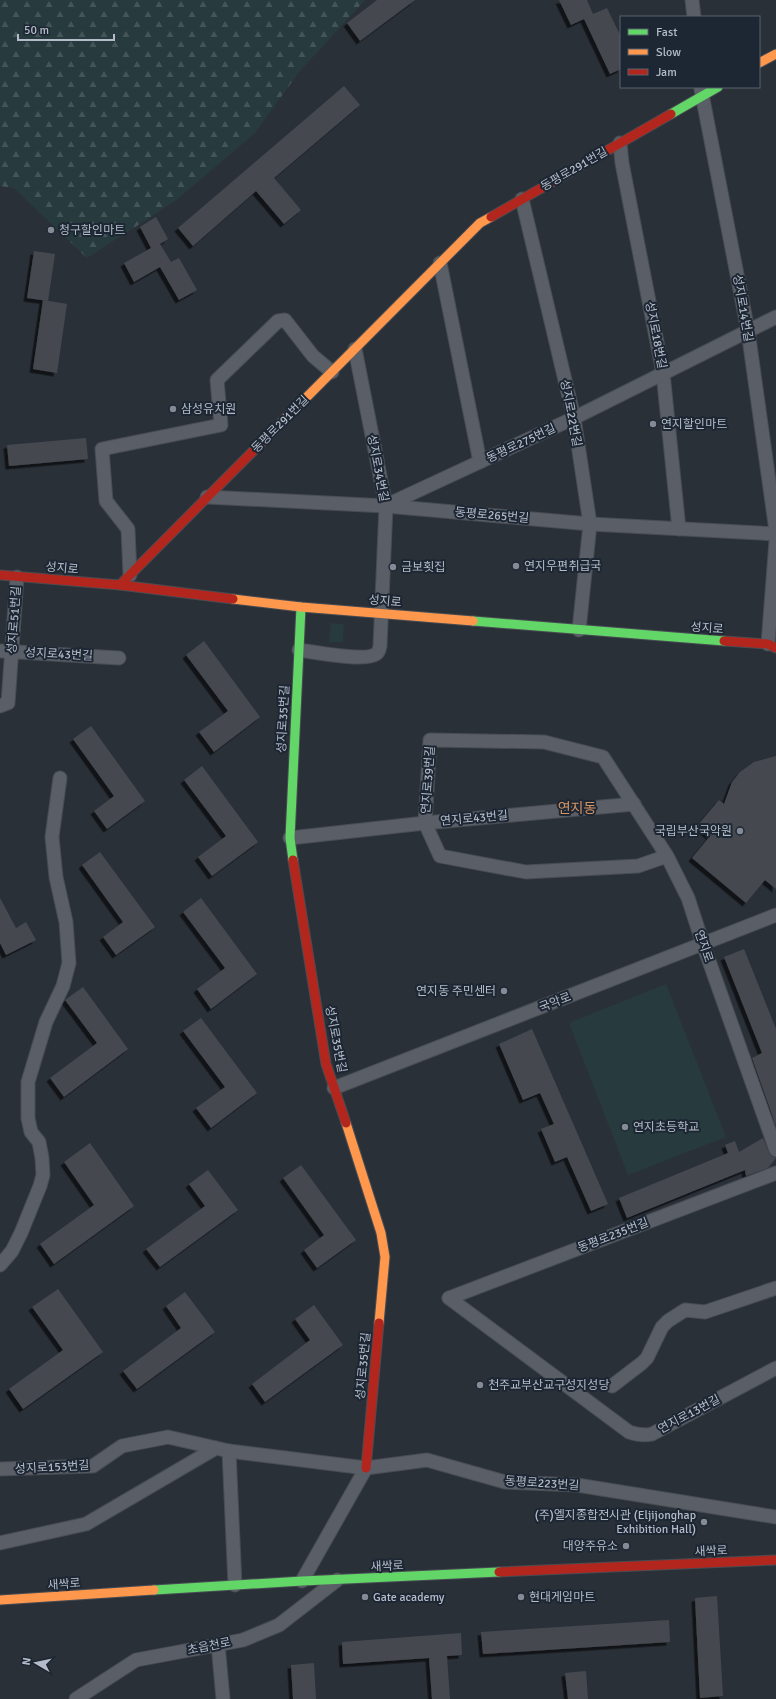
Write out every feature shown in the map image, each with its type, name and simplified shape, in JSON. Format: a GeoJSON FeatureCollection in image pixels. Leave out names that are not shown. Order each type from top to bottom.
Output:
{"type":"FeatureCollection","features":[{"type":"Feature","properties":{"kind":"main road"},"geometry":{"type":"LineString","coordinates":[[760,62],[776,54]]}},
{"type":"Feature","properties":{"kind":"main road","name":"동평로291번길"},"geometry":{"type":"LineString","coordinates":[[120,585],[480,223],[620,143],[702,92],[715,88]]}},
{"type":"Feature","properties":{"kind":"main road","name":"성지로"},"geometry":{"type":"LineString","coordinates":[[0,576],[120,585],[301,607],[579,630],[773,644]]}},
{"type":"Feature","properties":{"kind":"main road","name":"성지로35번길"},"geometry":{"type":"LineString","coordinates":[[301,607],[290,838],[326,1064],[382,1233],[385,1257],[366,1468]]}},
{"type":"Feature","properties":{"kind":"main road","name":"새싹로"},"geometry":{"type":"LineString","coordinates":[[0,1600],[302,1581],[776,1560]]}},
{"type":"Feature","properties":{"kind":"street"},"geometry":{"type":"LineString","coordinates":[[692,0],[694,16]]}},
{"type":"Feature","properties":{"kind":"street","name":"성지로14번길"},"geometry":{"type":"LineString","coordinates":[[702,92],[748,331],[776,531]]}},
{"type":"Feature","properties":{"kind":"street","name":"성지로18번길"},"geometry":{"type":"LineString","coordinates":[[620,143],[622,163],[663,373],[679,529]]}},
{"type":"Feature","properties":{"kind":"street","name":"성지로22번길"},"geometry":{"type":"LineString","coordinates":[[522,199],[574,418],[590,524],[579,630]]}},
{"type":"Feature","properties":{"kind":"street","name":"동평로275번길"},"geometry":{"type":"LineString","coordinates":[[440,263],[480,462]]}},
{"type":"Feature","properties":{"kind":"street","name":"동평로275번길"},"geometry":{"type":"LineString","coordinates":[[386,506],[574,418],[776,317]]}},
{"type":"Feature","properties":{"kind":"street"},"geometry":{"type":"LineString","coordinates":[[130,575],[128,529],[106,501],[102,449],[221,425],[217,380],[278,321],[285,320],[313,356],[332,372]]}},
{"type":"Feature","properties":{"kind":"street","name":"성지로34번길"},"geometry":{"type":"LineString","coordinates":[[299,650],[354,657],[375,655],[379,652],[386,506],[354,349]]}},
{"type":"Feature","properties":{"kind":"street","name":"동평로265번길"},"geometry":{"type":"LineString","coordinates":[[207,497],[386,506],[590,524],[776,534]]}},
{"type":"Feature","properties":{"kind":"street"},"geometry":{"type":"LineString","coordinates":[[773,644],[776,541]]}},
{"type":"Feature","properties":{"kind":"street","name":"성지로51번길"},"geometry":{"type":"LineString","coordinates":[[0,706],[8,703],[6,651],[17,577]]}},
{"type":"Feature","properties":{"kind":"street","name":"성지로43번길"},"geometry":{"type":"LineString","coordinates":[[6,651],[119,658]]}},
{"type":"Feature","properties":{"kind":"street","name":"연지로39번길"},"geometry":{"type":"LineString","coordinates":[[603,757],[544,742],[430,740],[425,823],[440,856],[526,872],[638,866],[667,856]]}},
{"type":"Feature","properties":{"kind":"street","name":"연지로"},"geometry":{"type":"LineString","coordinates":[[603,757],[667,856],[688,898],[776,1150]]}},
{"type":"Feature","properties":{"kind":"street"},"geometry":{"type":"LineString","coordinates":[[0,1265],[12,1251],[21,1233],[43,1175],[39,1142],[31,1132],[28,1118],[28,1082],[46,1022],[63,986],[69,963],[66,922],[56,877],[52,837],[60,778]]}},
{"type":"Feature","properties":{"kind":"street","name":"연지로43번길"},"geometry":{"type":"LineString","coordinates":[[290,838],[425,823],[634,804]]}},
{"type":"Feature","properties":{"kind":"street","name":"국악로"},"geometry":{"type":"LineString","coordinates":[[334,1088],[776,915]]}},
{"type":"Feature","properties":{"kind":"street","name":"동평로235번길"},"geometry":{"type":"LineString","coordinates":[[449,1298],[776,1173]]}},
{"type":"Feature","properties":{"kind":"street"},"geometry":{"type":"LineString","coordinates":[[612,1386],[647,1358],[662,1327],[668,1321],[685,1310],[690,1309],[700,1313],[705,1312],[776,1288]]}},
{"type":"Feature","properties":{"kind":"street","name":"연지로13번길"},"geometry":{"type":"LineString","coordinates":[[449,1298],[630,1432],[638,1435],[646,1436],[652,1434],[776,1368]]}},
{"type":"Feature","properties":{"kind":"street","name":"성지로153번길"},"geometry":{"type":"LineString","coordinates":[[0,1469],[93,1466],[122,1446],[168,1437],[229,1451],[366,1468]]}},
{"type":"Feature","properties":{"kind":"street"},"geometry":{"type":"LineString","coordinates":[[0,1543],[86,1524],[104,1512],[216,1448]]}},
{"type":"Feature","properties":{"kind":"street"},"geometry":{"type":"LineString","coordinates":[[229,1451],[235,1586]]}},
{"type":"Feature","properties":{"kind":"street","name":"동평로223번길"},"geometry":{"type":"LineString","coordinates":[[366,1468],[427,1460],[505,1482],[577,1484],[776,1517]]}},
{"type":"Feature","properties":{"kind":"street"},"geometry":{"type":"LineString","coordinates":[[302,1581],[366,1468]]}},
{"type":"Feature","properties":{"kind":"street","name":"초읍천로"},"geometry":{"type":"LineString","coordinates":[[76,1699],[136,1660],[243,1640],[279,1624],[337,1580]]}},
{"type":"Feature","properties":{"kind":"street"},"geometry":{"type":"LineString","coordinates":[[218,1644],[224,1699]]}},
{"type":"Feature","properties":{"kind":"green space"},"geometry":{"type":"Polygon","coordinates":[[[0,0],[365,0],[299,72],[255,133],[175,201],[87,258],[14,188],[0,186],[0,0]]]}},
{"type":"Feature","properties":{"kind":"green space"},"geometry":{"type":"Polygon","coordinates":[[[331,623],[344,624],[343,642],[329,642],[331,623]]]}},
{"type":"Feature","properties":{"kind":"green space"},"geometry":{"type":"Polygon","coordinates":[[[666,984],[726,1137],[628,1175],[569,1023],[666,984]]]}},
{"type":"Feature","properties":{"kind":"building"},"geometry":{"type":"Polygon","coordinates":[[[377,0],[415,0],[360,41],[347,23],[377,0]]]}},
{"type":"Feature","properties":{"kind":"building"},"geometry":{"type":"Polygon","coordinates":[[[559,0],[587,0],[593,14],[607,8],[620,35],[620,69],[610,74],[584,19],[571,25],[559,0]]]}},
{"type":"Feature","properties":{"kind":"building"},"geometry":{"type":"Polygon","coordinates":[[[344,86],[360,105],[274,178],[301,210],[284,224],[256,191],[193,246],[178,228],[344,86]]]}},
{"type":"Feature","properties":{"kind":"building"},"geometry":{"type":"Polygon","coordinates":[[[156,217],[168,239],[160,244],[171,262],[179,258],[197,290],[179,300],[160,267],[134,282],[124,263],[151,248],[140,227],[156,217]]]}},
{"type":"Feature","properties":{"kind":"building"},"geometry":{"type":"Polygon","coordinates":[[[34,251],[55,254],[48,301],[27,298],[34,251]]]}},
{"type":"Feature","properties":{"kind":"building"},"geometry":{"type":"Polygon","coordinates":[[[43,300],[67,304],[57,373],[33,369],[43,300]]]}},
{"type":"Feature","properties":{"kind":"building"},"geometry":{"type":"Polygon","coordinates":[[[86,438],[88,459],[9,466],[7,445],[86,438]]]}},
{"type":"Feature","properties":{"kind":"building"},"geometry":{"type":"Polygon","coordinates":[[[204,641],[260,717],[214,752],[199,732],[228,711],[186,655],[204,641]]]}},
{"type":"Feature","properties":{"kind":"building"},"geometry":{"type":"Polygon","coordinates":[[[91,726],[145,801],[107,829],[94,811],[114,796],[73,739],[91,726]]]}},
{"type":"Feature","properties":{"kind":"building","name":"국립부산국악원"},"geometry":{"type":"Polygon","coordinates":[[[776,756],[776,889],[765,880],[746,903],[692,858],[710,836],[697,826],[719,800],[724,804],[732,782],[740,772],[754,762],[776,756]]]}},
{"type":"Feature","properties":{"kind":"building"},"geometry":{"type":"Polygon","coordinates":[[[202,766],[258,842],[212,876],[198,857],[226,836],[184,780],[202,766]]]}},
{"type":"Feature","properties":{"kind":"building"},"geometry":{"type":"Polygon","coordinates":[[[100,852],[155,927],[116,955],[103,937],[123,922],[82,865],[100,852]]]}},
{"type":"Feature","properties":{"kind":"building"},"geometry":{"type":"Polygon","coordinates":[[[0,898],[16,928],[26,922],[36,940],[6,955],[0,943],[0,898]]]}},
{"type":"Feature","properties":{"kind":"building"},"geometry":{"type":"Polygon","coordinates":[[[201,898],[257,974],[211,1009],[197,989],[225,968],[183,912],[201,898]]]}},
{"type":"Feature","properties":{"kind":"building"},"geometry":{"type":"Polygon","coordinates":[[[744,949],[776,1029],[776,1126],[752,1058],[762,1053],[724,957],[744,949]]]}},
{"type":"Feature","properties":{"kind":"building"},"geometry":{"type":"Polygon","coordinates":[[[83,987],[128,1049],[64,1097],[50,1078],[97,1043],[65,1000],[83,987]]]}},
{"type":"Feature","properties":{"kind":"building"},"geometry":{"type":"Polygon","coordinates":[[[201,1018],[257,1093],[211,1128],[196,1108],[225,1087],[183,1031],[201,1018]]]}},
{"type":"Feature","properties":{"kind":"building"},"geometry":{"type":"Polygon","coordinates":[[[532,1029],[608,1204],[591,1211],[567,1157],[555,1162],[541,1129],[554,1124],[540,1093],[523,1100],[499,1044],[532,1029]]]}},
{"type":"Feature","properties":{"kind":"building"},"geometry":{"type":"Polygon","coordinates":[[[763,1138],[769,1153],[771,1156],[776,1158],[768,1168],[746,1176],[745,1170],[627,1218],[619,1198],[728,1153],[725,1145],[735,1141],[739,1152],[763,1138]]]}},
{"type":"Feature","properties":{"kind":"building"},"geometry":{"type":"Polygon","coordinates":[[[90,1143],[134,1206],[54,1264],[40,1244],[94,1205],[64,1162],[90,1143]]]}},
{"type":"Feature","properties":{"kind":"building"},"geometry":{"type":"Polygon","coordinates":[[[301,1165],[356,1240],[317,1268],[304,1250],[324,1235],[283,1178],[301,1165]]]}},
{"type":"Feature","properties":{"kind":"building"},"geometry":{"type":"Polygon","coordinates":[[[208,1170],[238,1210],[160,1267],[146,1249],[205,1206],[189,1184],[208,1170]]]}},
{"type":"Feature","properties":{"kind":"building"},"geometry":{"type":"Polygon","coordinates":[[[58,1289],[103,1352],[23,1409],[9,1389],[63,1350],[32,1307],[58,1289]]]}},
{"type":"Feature","properties":{"kind":"building"},"geometry":{"type":"Polygon","coordinates":[[[185,1292],[215,1332],[137,1389],[123,1371],[181,1328],[166,1306],[185,1292]]]}},
{"type":"Feature","properties":{"kind":"building"},"geometry":{"type":"Polygon","coordinates":[[[314,1305],[343,1345],[265,1402],[252,1384],[310,1340],[295,1319],[314,1305]]]}},
{"type":"Feature","properties":{"kind":"building"},"geometry":{"type":"Polygon","coordinates":[[[717,1596],[723,1696],[700,1698],[695,1598],[717,1596]]]}},
{"type":"Feature","properties":{"kind":"building"},"geometry":{"type":"Polygon","coordinates":[[[669,1620],[670,1642],[483,1654],[481,1632],[669,1620]]]}},
{"type":"Feature","properties":{"kind":"building"},"geometry":{"type":"Polygon","coordinates":[[[461,1633],[462,1655],[447,1656],[450,1699],[432,1699],[429,1658],[343,1664],[342,1642],[461,1633]]]}},
{"type":"Feature","properties":{"kind":"building"},"geometry":{"type":"Polygon","coordinates":[[[314,1663],[316,1699],[293,1699],[291,1665],[314,1663]]]}},
{"type":"Feature","properties":{"kind":"building"},"geometry":{"type":"Polygon","coordinates":[[[586,1671],[588,1699],[568,1699],[565,1673],[586,1671]]]}},
{"type":"Feature","properties":{"kind":"traffic: fast"},"geometry":{"type":"LineString","coordinates":[[671,114],[716,88]]}},
{"type":"Feature","properties":{"kind":"traffic: fast"},"geometry":{"type":"LineString","coordinates":[[293,860],[290,838],[301,607]]}},
{"type":"Feature","properties":{"kind":"traffic: fast"},"geometry":{"type":"LineString","coordinates":[[473,621],[724,641]]}},
{"type":"Feature","properties":{"kind":"traffic: fast"},"geometry":{"type":"LineString","coordinates":[[154,1590],[302,1581],[499,1572]]}},
{"type":"Feature","properties":{"kind":"traffic: slow"},"geometry":{"type":"LineString","coordinates":[[760,62],[776,54]]}},
{"type":"Feature","properties":{"kind":"traffic: slow"},"geometry":{"type":"LineString","coordinates":[[268,436],[480,223],[491,217]]}},
{"type":"Feature","properties":{"kind":"traffic: slow"},"geometry":{"type":"LineString","coordinates":[[233,599],[301,607],[473,621]]}},
{"type":"Feature","properties":{"kind":"traffic: slow"},"geometry":{"type":"LineString","coordinates":[[346,1123],[381,1233],[385,1257],[379,1323]]}},
{"type":"Feature","properties":{"kind":"traffic: slow"},"geometry":{"type":"LineString","coordinates":[[0,1600],[154,1590]]}},
{"type":"Feature","properties":{"kind":"traffic: jam"},"geometry":{"type":"LineString","coordinates":[[491,217],[671,114]]}},
{"type":"Feature","properties":{"kind":"traffic: jam"},"geometry":{"type":"LineString","coordinates":[[120,585],[268,436]]}},
{"type":"Feature","properties":{"kind":"traffic: jam"},"geometry":{"type":"LineString","coordinates":[[0,575],[120,585],[233,599]]}},
{"type":"Feature","properties":{"kind":"traffic: jam"},"geometry":{"type":"LineString","coordinates":[[724,641],[768,644],[776,648]]}},
{"type":"Feature","properties":{"kind":"traffic: jam"},"geometry":{"type":"LineString","coordinates":[[293,860],[326,1064],[346,1123]]}},
{"type":"Feature","properties":{"kind":"traffic: jam"},"geometry":{"type":"LineString","coordinates":[[366,1468],[379,1323]]}},
{"type":"Feature","properties":{"kind":"traffic: jam"},"geometry":{"type":"LineString","coordinates":[[499,1572],[776,1560]]}},
{"type":"Feature","properties":{"kind":"place","name":"청구할인마트"},"geometry":{"type":"Point","coordinates":[51,230]}},
{"type":"Feature","properties":{"kind":"place","name":"삼성유치원"},"geometry":{"type":"Point","coordinates":[173,409]}},
{"type":"Feature","properties":{"kind":"place","name":"연지할인마트"},"geometry":{"type":"Point","coordinates":[653,424]}},
{"type":"Feature","properties":{"kind":"place","name":"연지우편취급국"},"geometry":{"type":"Point","coordinates":[516,566]}},
{"type":"Feature","properties":{"kind":"place","name":"금보횟집"},"geometry":{"type":"Point","coordinates":[393,567]}},
{"type":"Feature","properties":{"kind":"place","name":"국립부산국악원"},"geometry":{"type":"Point","coordinates":[740,831]}},
{"type":"Feature","properties":{"kind":"place","name":"연지동 주민센터"},"geometry":{"type":"Point","coordinates":[504,991]}},
{"type":"Feature","properties":{"kind":"place","name":"연지초등학교"},"geometry":{"type":"Point","coordinates":[625,1127]}},
{"type":"Feature","properties":{"kind":"place","name":"천주교부산교구성지성당"},"geometry":{"type":"Point","coordinates":[480,1385]}},
{"type":"Feature","properties":{"kind":"place","name":"(주)엘지종합전시관 (Eljijonghap Exhibition Hall)"},"geometry":{"type":"Point","coordinates":[704,1522]}},
{"type":"Feature","properties":{"kind":"place","name":"대양주유소"},"geometry":{"type":"Point","coordinates":[626,1546]}},
{"type":"Feature","properties":{"kind":"place","name":"Gate academy"},"geometry":{"type":"Point","coordinates":[365,1597]}},
{"type":"Feature","properties":{"kind":"place","name":"현대게임마트"},"geometry":{"type":"Point","coordinates":[521,1597]}},
{"type":"Feature","properties":{"kind":"district","name":"연지동"},"geometry":{"type":"Point","coordinates":[577,808]}}]}
